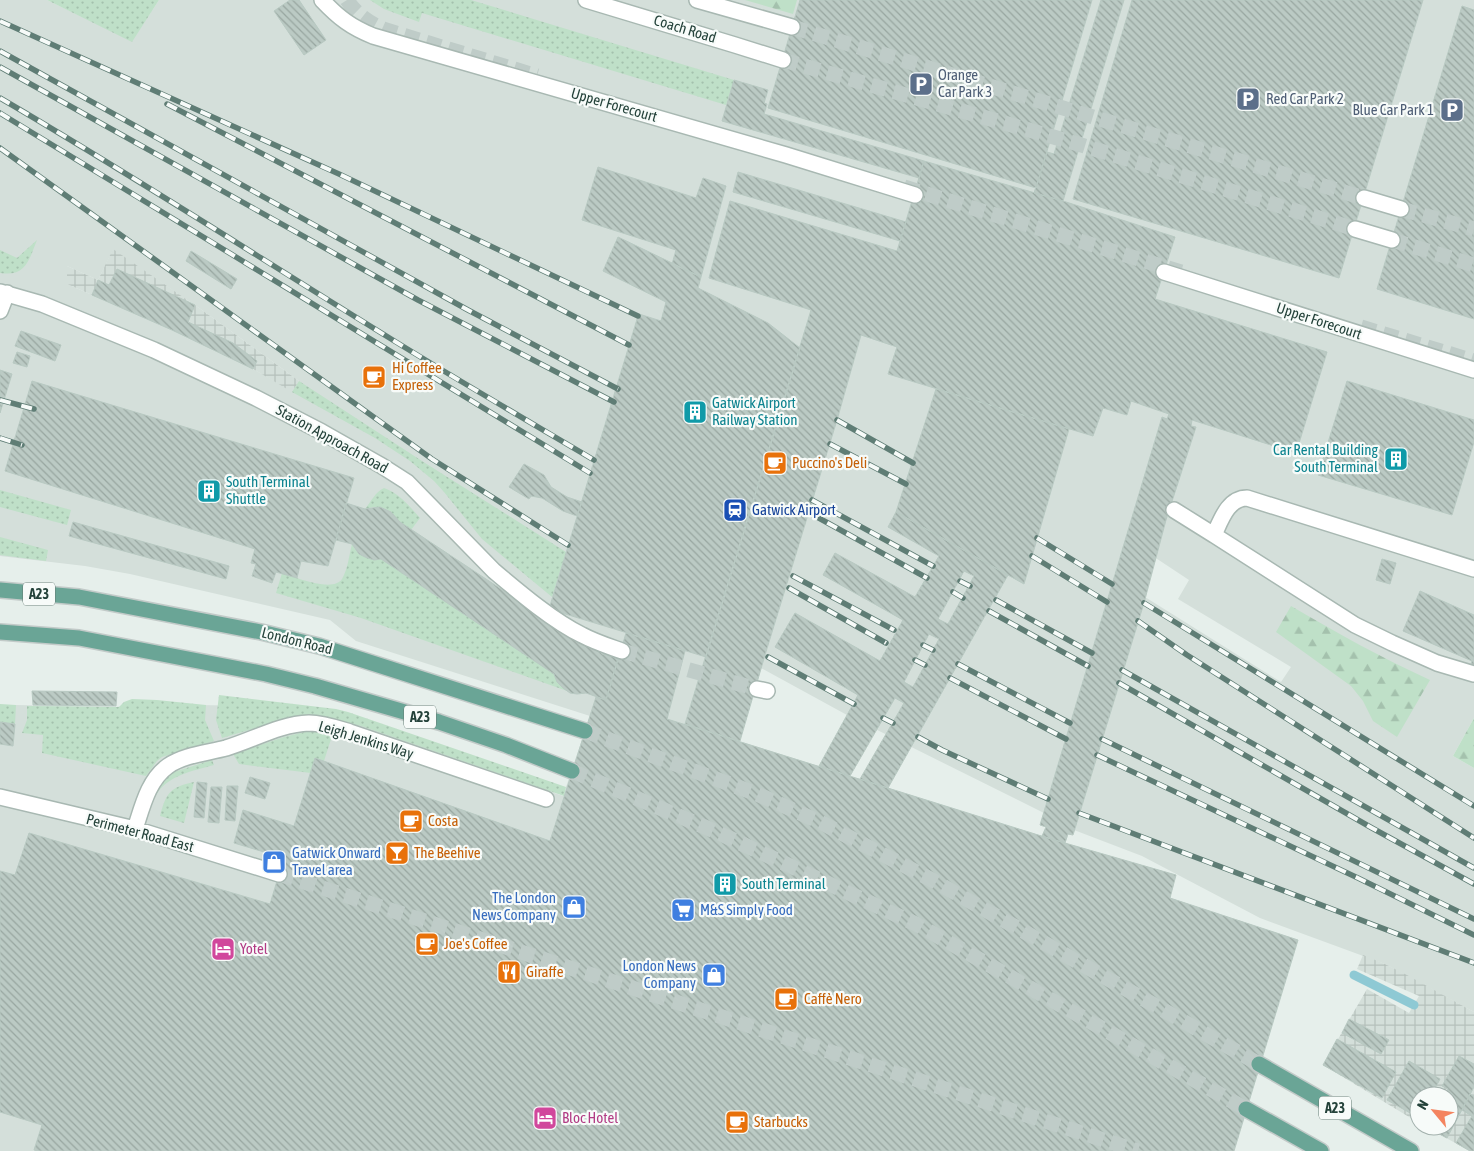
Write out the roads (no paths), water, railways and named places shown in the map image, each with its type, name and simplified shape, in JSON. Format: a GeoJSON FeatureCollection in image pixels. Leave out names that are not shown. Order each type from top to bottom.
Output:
{"type":"FeatureCollection","features":[{"type":"Feature","properties":{"kind":"main road","name":"London Road"},"geometry":{"type":"LineString","coordinates":[[0,590],[79,597],[261,632],[319,646],[585,731]]}},
{"type":"Feature","properties":{"kind":"main road","name":"A23"},"geometry":{"type":"LineString","coordinates":[[0,632],[80,638],[221,665],[307,684],[439,722],[506,745],[572,771]]}},
{"type":"Feature","properties":{"kind":"main road","name":"A23"},"geometry":{"type":"LineString","coordinates":[[1259,1064],[1411,1151]]}},
{"type":"Feature","properties":{"kind":"main road"},"geometry":{"type":"LineString","coordinates":[[1246,1109],[1321,1151]]}},
{"type":"Feature","properties":{"kind":"street","name":"Upper Forecourt"},"geometry":{"type":"LineString","coordinates":[[322,0],[353,27],[373,36],[786,155],[914,195]]}},
{"type":"Feature","properties":{"kind":"street","name":"Coach Road"},"geometry":{"type":"LineString","coordinates":[[586,0],[783,60]]}},
{"type":"Feature","properties":{"kind":"street","name":"Coach Road"},"geometry":{"type":"LineString","coordinates":[[697,0],[792,27]]}},
{"type":"Feature","properties":{"kind":"street"},"geometry":{"type":"LineString","coordinates":[[1364,198],[1401,209]]}},
{"type":"Feature","properties":{"kind":"street"},"geometry":{"type":"LineString","coordinates":[[1354,229],[1392,240]]}},
{"type":"Feature","properties":{"kind":"street","name":"Upper Forecourt"},"geometry":{"type":"LineString","coordinates":[[1164,272],[1474,370]]}},
{"type":"Feature","properties":{"kind":"street"},"geometry":{"type":"LineString","coordinates":[[0,311],[4,293]]}},
{"type":"Feature","properties":{"kind":"street","name":"Station Approach Road"},"geometry":{"type":"LineString","coordinates":[[4,293],[42,304],[154,350],[256,398],[382,466],[407,482],[489,567],[506,582],[573,630],[622,651]]}},
{"type":"Feature","properties":{"kind":"street"},"geometry":{"type":"LineString","coordinates":[[1214,535],[1232,502],[1240,498],[1247,498],[1474,569]]}},
{"type":"Feature","properties":{"kind":"street"},"geometry":{"type":"LineString","coordinates":[[1174,510],[1354,625],[1437,663],[1474,674]]}},
{"type":"Feature","properties":{"kind":"street","name":"Leigh Jenkins Way"},"geometry":{"type":"LineString","coordinates":[[135,829],[148,790],[160,773],[168,766],[190,757],[227,748],[298,724],[321,724],[336,728],[546,799]]}},
{"type":"Feature","properties":{"kind":"street","name":"Perimeter Road East"},"geometry":{"type":"LineString","coordinates":[[0,797],[135,829],[279,874]]}},
{"type":"Feature","properties":{"kind":"waterway"},"geometry":{"type":"LineString","coordinates":[[1354,975],[1414,1005]]}},
{"type":"Feature","properties":{"kind":"tunnel"},"geometry":{"type":"LineString","coordinates":[[347,0],[363,17],[383,29],[537,76]]}},
{"type":"Feature","properties":{"kind":"tunnel"},"geometry":{"type":"LineString","coordinates":[[792,27],[1364,198]]}},
{"type":"Feature","properties":{"kind":"tunnel"},"geometry":{"type":"LineString","coordinates":[[783,60],[1078,144],[1355,229]]}},
{"type":"Feature","properties":{"kind":"tunnel"},"geometry":{"type":"LineString","coordinates":[[904,187],[1181,272]]}},
{"type":"Feature","properties":{"kind":"tunnel"},"geometry":{"type":"LineString","coordinates":[[1401,209],[1474,229]]}},
{"type":"Feature","properties":{"kind":"tunnel"},"geometry":{"type":"LineString","coordinates":[[1392,240],[1474,265]]}},
{"type":"Feature","properties":{"kind":"tunnel"},"geometry":{"type":"LineString","coordinates":[[1361,327],[1474,361]]}},
{"type":"Feature","properties":{"kind":"tunnel"},"geometry":{"type":"LineString","coordinates":[[622,651],[757,689]]}},
{"type":"Feature","properties":{"kind":"tunnel"},"geometry":{"type":"LineString","coordinates":[[585,731],[757,794],[820,822],[934,881],[1259,1064]]}},
{"type":"Feature","properties":{"kind":"tunnel"},"geometry":{"type":"LineString","coordinates":[[572,771],[712,830],[916,924],[1246,1109]]}},
{"type":"Feature","properties":{"kind":"tunnel"},"geometry":{"type":"LineString","coordinates":[[279,874],[1138,1151]]}},
{"type":"Feature","properties":{"kind":"railway"},"geometry":{"type":"LineString","coordinates":[[0,21],[339,174],[638,316]]}},
{"type":"Feature","properties":{"kind":"railway"},"geometry":{"type":"LineString","coordinates":[[0,51],[468,310],[618,389]]}},
{"type":"Feature","properties":{"kind":"railway"},"geometry":{"type":"LineString","coordinates":[[0,67],[418,300],[614,402]]}},
{"type":"Feature","properties":{"kind":"railway"},"geometry":{"type":"LineString","coordinates":[[0,98],[149,188],[420,357],[594,460]]}},
{"type":"Feature","properties":{"kind":"railway"},"geometry":{"type":"LineString","coordinates":[[167,104],[629,345]]}},
{"type":"Feature","properties":{"kind":"railway"},"geometry":{"type":"LineString","coordinates":[[0,113],[590,473]]}},
{"type":"Feature","properties":{"kind":"railway"},"geometry":{"type":"LineString","coordinates":[[0,148],[432,459],[568,545]]}},
{"type":"Feature","properties":{"kind":"railway"},"geometry":{"type":"LineString","coordinates":[[0,400],[34,409]]}},
{"type":"Feature","properties":{"kind":"railway"},"geometry":{"type":"LineString","coordinates":[[837,420],[913,463]]}},
{"type":"Feature","properties":{"kind":"railway"},"geometry":{"type":"LineString","coordinates":[[0,438],[22,445]]}},
{"type":"Feature","properties":{"kind":"railway"},"geometry":{"type":"LineString","coordinates":[[830,444],[906,484]]}},
{"type":"Feature","properties":{"kind":"railway"},"geometry":{"type":"LineString","coordinates":[[812,500],[933,566]]}},
{"type":"Feature","properties":{"kind":"railway"},"geometry":{"type":"LineString","coordinates":[[808,512],[927,578]]}},
{"type":"Feature","properties":{"kind":"railway"},"geometry":{"type":"LineString","coordinates":[[1037,538],[1112,584]]}},
{"type":"Feature","properties":{"kind":"railway"},"geometry":{"type":"LineString","coordinates":[[1032,556],[1107,602]]}},
{"type":"Feature","properties":{"kind":"railway"},"geometry":{"type":"LineString","coordinates":[[793,576],[894,630]]}},
{"type":"Feature","properties":{"kind":"railway"},"geometry":{"type":"LineString","coordinates":[[960,581],[970,586]]}},
{"type":"Feature","properties":{"kind":"railway"},"geometry":{"type":"LineString","coordinates":[[789,588],[886,643]]}},
{"type":"Feature","properties":{"kind":"railway"},"geometry":{"type":"LineString","coordinates":[[953,592],[963,598]]}},
{"type":"Feature","properties":{"kind":"railway"},"geometry":{"type":"LineString","coordinates":[[996,600],[1092,653]]}},
{"type":"Feature","properties":{"kind":"railway"},"geometry":{"type":"LineString","coordinates":[[1144,603],[1474,806]]}},
{"type":"Feature","properties":{"kind":"railway"},"geometry":{"type":"LineString","coordinates":[[989,611],[1088,666]]}},
{"type":"Feature","properties":{"kind":"railway"},"geometry":{"type":"LineString","coordinates":[[1138,621],[1187,655],[1474,838]]}},
{"type":"Feature","properties":{"kind":"railway"},"geometry":{"type":"LineString","coordinates":[[923,645],[933,650]]}},
{"type":"Feature","properties":{"kind":"railway"},"geometry":{"type":"LineString","coordinates":[[768,657],[854,704]]}},
{"type":"Feature","properties":{"kind":"railway"},"geometry":{"type":"LineString","coordinates":[[915,660],[925,665]]}},
{"type":"Feature","properties":{"kind":"railway"},"geometry":{"type":"LineString","coordinates":[[958,664],[1070,723]]}},
{"type":"Feature","properties":{"kind":"railway"},"geometry":{"type":"LineString","coordinates":[[1122,670],[1474,868]]}},
{"type":"Feature","properties":{"kind":"railway"},"geometry":{"type":"LineString","coordinates":[[950,678],[1066,739]]}},
{"type":"Feature","properties":{"kind":"railway"},"geometry":{"type":"LineString","coordinates":[[1119,683],[1372,828],[1474,884]]}},
{"type":"Feature","properties":{"kind":"railway"},"geometry":{"type":"LineString","coordinates":[[883,718],[893,723]]}},
{"type":"Feature","properties":{"kind":"railway"},"geometry":{"type":"LineString","coordinates":[[918,737],[1048,799]]}},
{"type":"Feature","properties":{"kind":"railway"},"geometry":{"type":"LineString","coordinates":[[1102,739],[1474,919]]}},
{"type":"Feature","properties":{"kind":"railway"},"geometry":{"type":"LineString","coordinates":[[1097,755],[1474,935]]}},
{"type":"Feature","properties":{"kind":"railway"},"geometry":{"type":"LineString","coordinates":[[1079,813],[1474,963]]}},
{"type":"Feature","properties":{"kind":"place","name":"Orange Car Park 3"},"geometry":{"type":"Point","coordinates":[921,84]}},
{"type":"Feature","properties":{"kind":"place","name":"Red Car Park 2"},"geometry":{"type":"Point","coordinates":[1248,99]}},
{"type":"Feature","properties":{"kind":"place","name":"Blue Car Park 1"},"geometry":{"type":"Point","coordinates":[1452,110]}},
{"type":"Feature","properties":{"kind":"place","name":"Hi Coffee Express"},"geometry":{"type":"Point","coordinates":[374,377]}},
{"type":"Feature","properties":{"kind":"place","name":"Gatwick Airport Railway Station"},"geometry":{"type":"Point","coordinates":[695,412]}},
{"type":"Feature","properties":{"kind":"place","name":"Car Rental Building South Terminal"},"geometry":{"type":"Point","coordinates":[1396,459]}},
{"type":"Feature","properties":{"kind":"place","name":"Puccino's Deli"},"geometry":{"type":"Point","coordinates":[775,463]}},
{"type":"Feature","properties":{"kind":"place","name":"South Terminal Shuttle"},"geometry":{"type":"Point","coordinates":[209,491]}},
{"type":"Feature","properties":{"kind":"place","name":"Gatwick Airport"},"geometry":{"type":"Point","coordinates":[735,510]}},
{"type":"Feature","properties":{"kind":"place","name":"Costa"},"geometry":{"type":"Point","coordinates":[411,821]}},
{"type":"Feature","properties":{"kind":"place","name":"The Beehive"},"geometry":{"type":"Point","coordinates":[397,853]}},
{"type":"Feature","properties":{"kind":"place","name":"Gatwick Onward Travel area"},"geometry":{"type":"Point","coordinates":[274,862]}},
{"type":"Feature","properties":{"kind":"place","name":"South Terminal"},"geometry":{"type":"Point","coordinates":[725,884]}},
{"type":"Feature","properties":{"kind":"place","name":"The London News Company"},"geometry":{"type":"Point","coordinates":[574,907]}},
{"type":"Feature","properties":{"kind":"place","name":"M&S Simply Food"},"geometry":{"type":"Point","coordinates":[683,910]}},
{"type":"Feature","properties":{"kind":"place","name":"Joe's Coffee"},"geometry":{"type":"Point","coordinates":[427,944]}},
{"type":"Feature","properties":{"kind":"place","name":"Yotel"},"geometry":{"type":"Point","coordinates":[223,949]}},
{"type":"Feature","properties":{"kind":"place","name":"Giraffe"},"geometry":{"type":"Point","coordinates":[509,972]}},
{"type":"Feature","properties":{"kind":"place","name":"London News Company"},"geometry":{"type":"Point","coordinates":[714,975]}},
{"type":"Feature","properties":{"kind":"place","name":"Caffè Nero"},"geometry":{"type":"Point","coordinates":[786,999]}},
{"type":"Feature","properties":{"kind":"place","name":"Bloc Hotel"},"geometry":{"type":"Point","coordinates":[545,1118]}},
{"type":"Feature","properties":{"kind":"place","name":"Starbucks"},"geometry":{"type":"Point","coordinates":[737,1122]}}]}
